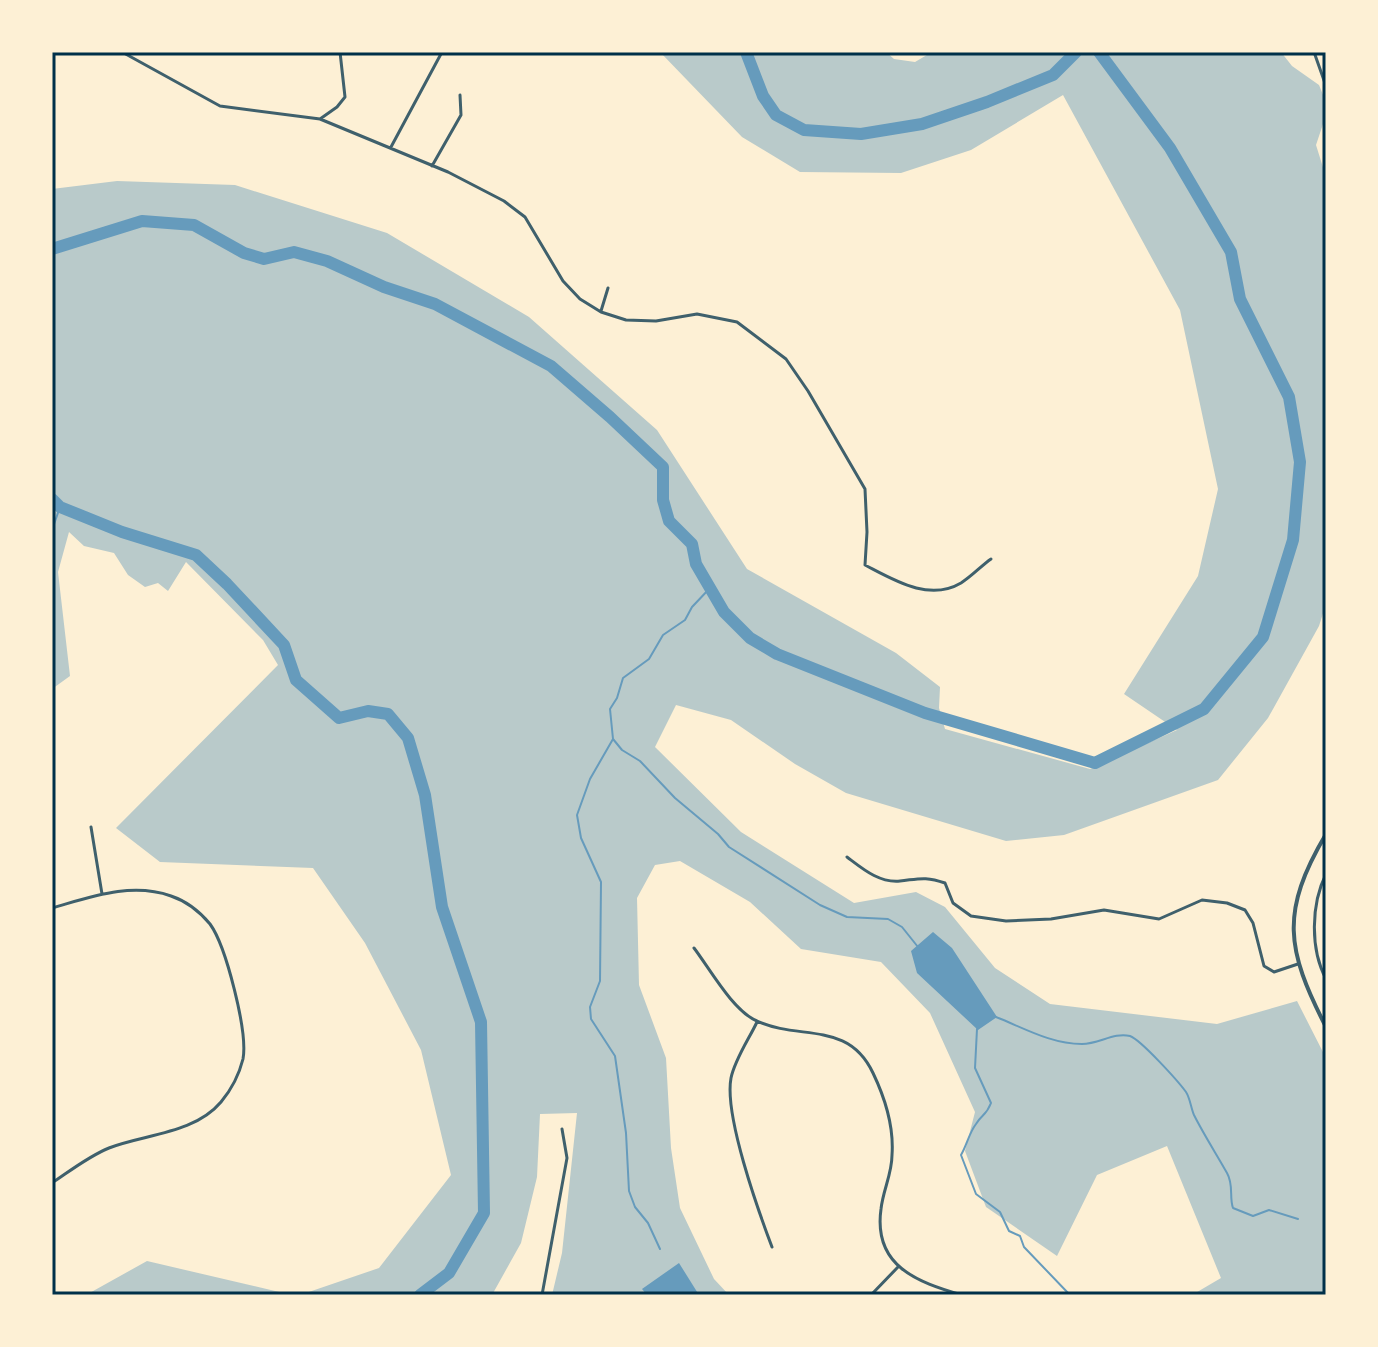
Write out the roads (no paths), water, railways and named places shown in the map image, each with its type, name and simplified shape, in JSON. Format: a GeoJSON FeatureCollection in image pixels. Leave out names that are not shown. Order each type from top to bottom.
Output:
{"type":"FeatureCollection","features":[{"type":"Feature","properties":{"kind":"street"},"geometry":{"type":"LineString","coordinates":[[122,52],[220,106],[320,119],[391,147],[504,201],[525,217],[563,281],[580,299],[601,312],[626,320],[656,321],[697,314],[737,322],[786,359],[865,489],[865,565],[895,581],[932,592],[959,584],[991,559]]}},
{"type":"Feature","properties":{"kind":"street"},"geometry":{"type":"LineString","coordinates":[[320,119],[345,97],[340,52]]}},
{"type":"Feature","properties":{"kind":"street"},"geometry":{"type":"LineString","coordinates":[[391,147],[442,52]]}},
{"type":"Feature","properties":{"kind":"street"},"geometry":{"type":"LineString","coordinates":[[1314,52],[1326,86]]}},
{"type":"Feature","properties":{"kind":"street"},"geometry":{"type":"LineString","coordinates":[[432,166],[461,115],[460,95]]}},
{"type":"Feature","properties":{"kind":"street"},"geometry":{"type":"LineString","coordinates":[[601,312],[608,288]]}},
{"type":"Feature","properties":{"kind":"street"},"geometry":{"type":"LineString","coordinates":[[91,827],[102,894]]}},
{"type":"Feature","properties":{"kind":"street"},"geometry":{"type":"LineString","coordinates":[[1326,834],[1307,867],[1295,906],[1294,938],[1298,964],[1307,990],[1326,1027]]}},
{"type":"Feature","properties":{"kind":"street"},"geometry":{"type":"LineString","coordinates":[[847,857],[871,875],[890,881],[930,878],[945,883],[953,903],[971,916],[1006,921],[1051,919],[1104,910],[1159,919],[1202,900],[1227,903],[1245,910],[1253,923],[1264,966],[1274,972],[1298,964]]}},
{"type":"Feature","properties":{"kind":"street"},"geometry":{"type":"LineString","coordinates":[[1326,874],[1320,885],[1315,916],[1316,949],[1320,969],[1326,979]]}},
{"type":"Feature","properties":{"kind":"street"},"geometry":{"type":"LineString","coordinates":[[52,908],[102,894],[151,890],[195,908],[211,925],[221,945],[245,1038],[243,1057],[228,1093],[204,1116],[177,1129],[107,1149],[52,1183]]}},
{"type":"Feature","properties":{"kind":"street"},"geometry":{"type":"LineString","coordinates":[[694,948],[737,1005],[757,1022],[832,1036],[849,1044],[863,1057],[873,1072],[889,1118],[892,1137],[891,1166],[880,1211],[882,1241],[898,1267],[914,1279],[962,1295]]}},
{"type":"Feature","properties":{"kind":"street"},"geometry":{"type":"LineString","coordinates":[[757,1022],[734,1068],[730,1086],[731,1105],[755,1201],[772,1247]]}},
{"type":"Feature","properties":{"kind":"street"},"geometry":{"type":"LineString","coordinates":[[542,1295],[567,1158],[562,1129]]}},
{"type":"Feature","properties":{"kind":"street"},"geometry":{"type":"LineString","coordinates":[[871,1295],[898,1267]]}},
{"type":"Feature","properties":{"kind":"water"},"geometry":{"type":"Polygon","coordinates":[[[933,932],[952,948],[997,1017],[978,1030],[917,973],[911,951],[933,932]]]}},
{"type":"Feature","properties":{"kind":"water"},"geometry":{"type":"Polygon","coordinates":[[[679,1263],[699,1295],[647,1295],[642,1289],[679,1263]]]}},
{"type":"Feature","properties":{"kind":"waterway"},"geometry":{"type":"LineString","coordinates":[[746,52],[763,96],[776,115],[804,130],[861,134],[922,124],[987,102],[1053,75],[1076,52]]}},
{"type":"Feature","properties":{"kind":"waterway"},"geometry":{"type":"LineString","coordinates":[[52,249],[142,221],[194,225],[244,253],[264,259],[294,252],[327,261],[384,287],[435,304],[551,366],[663,467],[663,500],[669,521],[692,544],[696,564],[724,612],[750,638],[777,654],[925,713],[1095,763],[1204,709],[1263,637],[1293,540],[1300,462],[1289,397],[1240,299],[1231,252],[1170,148],[1099,52]]}},
{"type":"Feature","properties":{"kind":"waterway"},"geometry":{"type":"LineString","coordinates":[[52,499],[60,507],[122,532],[196,555],[284,645],[296,680],[339,718],[368,711],[388,714],[408,738],[425,795],[442,907],[481,1022],[484,1213],[449,1273],[420,1295]]}},
{"type":"Feature","properties":{"kind":"waterway"},"geometry":{"type":"LineString","coordinates":[[52,530],[60,507]]}},
{"type":"Feature","properties":{"kind":"waterway"},"geometry":{"type":"LineString","coordinates":[[660,1249],[629,1191],[626,1133],[615,1056],[591,1019],[590,1007],[600,981],[601,882],[581,838],[577,815],[590,779],[613,739],[610,709],[623,678],[649,659],[663,635],[685,620],[692,607],[710,588]]}},
{"type":"Feature","properties":{"kind":"waterway"},"geometry":{"type":"LineString","coordinates":[[52,629],[52,647]]}},
{"type":"Feature","properties":{"kind":"waterway"},"geometry":{"type":"LineString","coordinates":[[613,739],[729,847],[820,905],[847,917],[888,919],[902,927],[918,947]]}},
{"type":"Feature","properties":{"kind":"waterway"},"geometry":{"type":"LineString","coordinates":[[996,1017],[1038,1035],[1071,1043],[1088,1043],[1118,1036],[1135,1039],[1159,1061],[1189,1097],[1194,1115],[1229,1177],[1233,1208],[1253,1216],[1269,1210],[1298,1219]]}},
{"type":"Feature","properties":{"kind":"waterway"},"geometry":{"type":"LineString","coordinates":[[977,1029],[975,1068],[991,1103],[961,1155],[976,1194],[1000,1212],[1009,1231],[1020,1236],[1024,1247],[1070,1295]]}}]}
